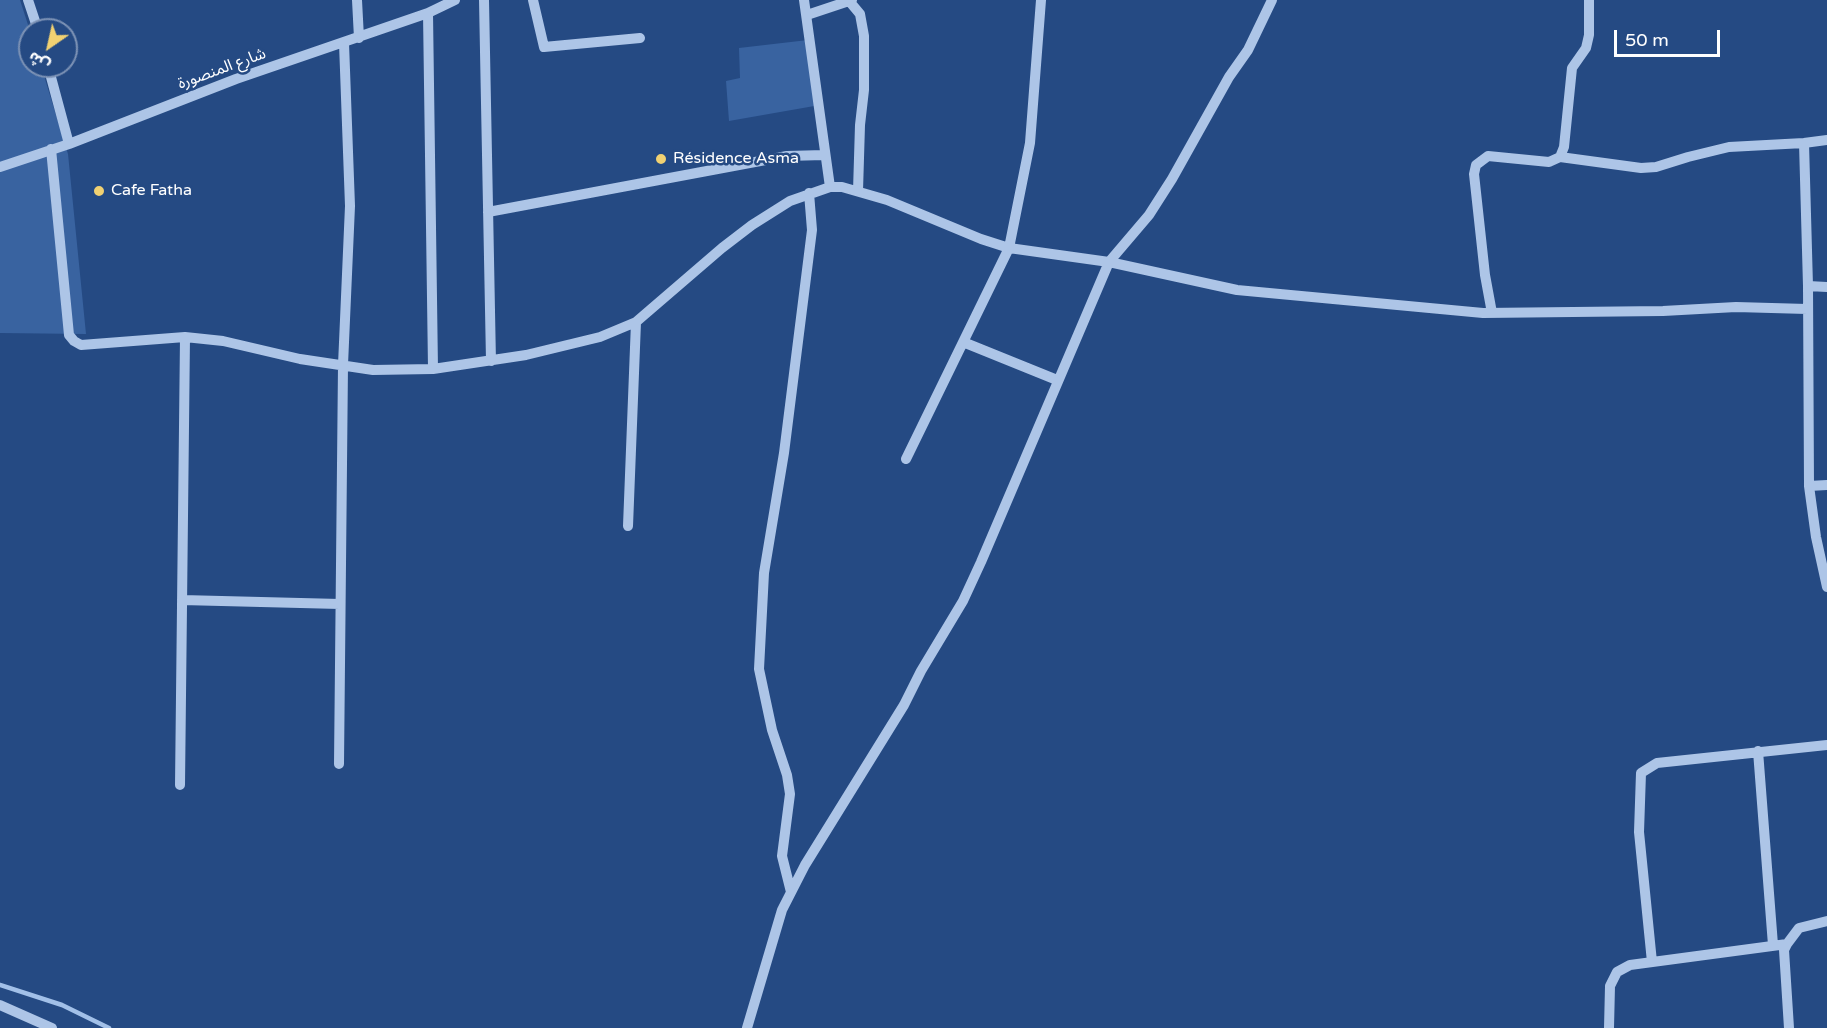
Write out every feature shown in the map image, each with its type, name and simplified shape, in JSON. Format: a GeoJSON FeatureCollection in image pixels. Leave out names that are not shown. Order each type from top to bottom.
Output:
{"type":"FeatureCollection","features":[{"type":"Feature","properties":{"kind":"street"},"geometry":{"type":"LineString","coordinates":[[28,0],[34,18]]}},
{"type":"Feature","properties":{"kind":"street"},"geometry":{"type":"LineString","coordinates":[[357,0],[359,38]]}},
{"type":"Feature","properties":{"kind":"street","name":"شارع المنصورة"},"geometry":{"type":"LineString","coordinates":[[0,167],[69,144],[236,79],[428,13],[455,0]]}},
{"type":"Feature","properties":{"kind":"street"},"geometry":{"type":"LineString","coordinates":[[484,0],[492,361]]}},
{"type":"Feature","properties":{"kind":"street"},"geometry":{"type":"LineString","coordinates":[[533,0],[544,47],[640,38]]}},
{"type":"Feature","properties":{"kind":"street"},"geometry":{"type":"LineString","coordinates":[[804,0],[830,187]]}},
{"type":"Feature","properties":{"kind":"street"},"geometry":{"type":"LineString","coordinates":[[906,459],[1009,248],[1030,143],[1041,0]]}},
{"type":"Feature","properties":{"kind":"street"},"geometry":{"type":"LineString","coordinates":[[747,1028],[782,910],[819,841],[904,705],[921,671],[963,601],[1108,262],[1149,215],[1172,179],[1229,77],[1248,50],[1272,0]]}},
{"type":"Feature","properties":{"kind":"street"},"geometry":{"type":"LineString","coordinates":[[1560,157],[1564,147],[1572,68],[1586,48],[1589,35],[1589,0]]}},
{"type":"Feature","properties":{"kind":"street"},"geometry":{"type":"LineString","coordinates":[[807,15],[851,1],[860,14],[864,36],[864,90],[860,125],[858,191]]}},
{"type":"Feature","properties":{"kind":"street"},"geometry":{"type":"LineString","coordinates":[[428,13],[433,369]]}},
{"type":"Feature","properties":{"kind":"street"},"geometry":{"type":"LineString","coordinates":[[339,764],[343,365],[350,206],[344,43]]}},
{"type":"Feature","properties":{"kind":"street"},"geometry":{"type":"LineString","coordinates":[[51,78],[69,144]]}},
{"type":"Feature","properties":{"kind":"street"},"geometry":{"type":"LineString","coordinates":[[1492,313],[1485,275],[1474,174],[1476,165],[1488,156],[1549,162],[1560,157],[1641,168],[1656,167],[1729,147],[1827,140]]}},
{"type":"Feature","properties":{"kind":"street"},"geometry":{"type":"LineString","coordinates":[[1804,143],[1808,286],[1809,486],[1816,537],[1827,587]]}},
{"type":"Feature","properties":{"kind":"street"},"geometry":{"type":"LineString","coordinates":[[51,149],[69,335],[81,345],[185,337],[223,341],[300,359],[373,370],[433,369],[526,355],[600,337],[636,322],[752,225],[790,201],[830,187],[842,187],[887,200],[981,239],[1009,248],[1108,262],[1236,290],[1492,313],[1736,308],[1808,309]]}},
{"type":"Feature","properties":{"kind":"street"},"geometry":{"type":"LineString","coordinates":[[488,212],[787,156],[824,155]]}},
{"type":"Feature","properties":{"kind":"street"},"geometry":{"type":"LineString","coordinates":[[791,892],[782,856],[789,794],[787,775],[772,730],[759,669],[764,573],[783,453],[812,230],[810,193]]}},
{"type":"Feature","properties":{"kind":"street"},"geometry":{"type":"LineString","coordinates":[[1808,286],[1827,287]]}},
{"type":"Feature","properties":{"kind":"street"},"geometry":{"type":"LineString","coordinates":[[628,526],[636,322]]}},
{"type":"Feature","properties":{"kind":"street"},"geometry":{"type":"LineString","coordinates":[[180,785],[185,337]]}},
{"type":"Feature","properties":{"kind":"street"},"geometry":{"type":"LineString","coordinates":[[963,342],[1057,380]]}},
{"type":"Feature","properties":{"kind":"street"},"geometry":{"type":"LineString","coordinates":[[1809,486],[1827,485]]}},
{"type":"Feature","properties":{"kind":"street"},"geometry":{"type":"LineString","coordinates":[[182,600],[340,604]]}},
{"type":"Feature","properties":{"kind":"street"},"geometry":{"type":"LineString","coordinates":[[1652,962],[1639,832],[1641,773],[1657,763],[1827,745]]}},
{"type":"Feature","properties":{"kind":"street"},"geometry":{"type":"LineString","coordinates":[[1758,751],[1773,945]]}},
{"type":"Feature","properties":{"kind":"street"},"geometry":{"type":"LineString","coordinates":[[1789,1028],[1784,950],[1799,928],[1827,921]]}},
{"type":"Feature","properties":{"kind":"street"},"geometry":{"type":"LineString","coordinates":[[1609,1028],[1610,986],[1617,972],[1630,965],[1787,944]]}},
{"type":"Feature","properties":{"kind":"street"},"geometry":{"type":"LineString","coordinates":[[0,1005],[52,1028]]}},
{"type":"Feature","properties":{"kind":"shaded area"},"geometry":{"type":"Polygon","coordinates":[[[0,0],[20,0],[26,18],[18,18],[18,78],[45,78],[68,154],[86,334],[0,333],[0,0]]]}},
{"type":"Feature","properties":{"kind":"shaded area"},"geometry":{"type":"Polygon","coordinates":[[[808,40],[820,105],[729,121],[726,81],[740,78],[739,48],[808,40]]]}},
{"type":"Feature","properties":{"kind":"waterway"},"geometry":{"type":"LineString","coordinates":[[0,985],[62,1005],[109,1028]]}},
{"type":"Feature","properties":{"kind":"place","name":"Résidence Asma"},"geometry":{"type":"Point","coordinates":[661,159]}},
{"type":"Feature","properties":{"kind":"place","name":"Cafe Fatha"},"geometry":{"type":"Point","coordinates":[99,191]}}]}
